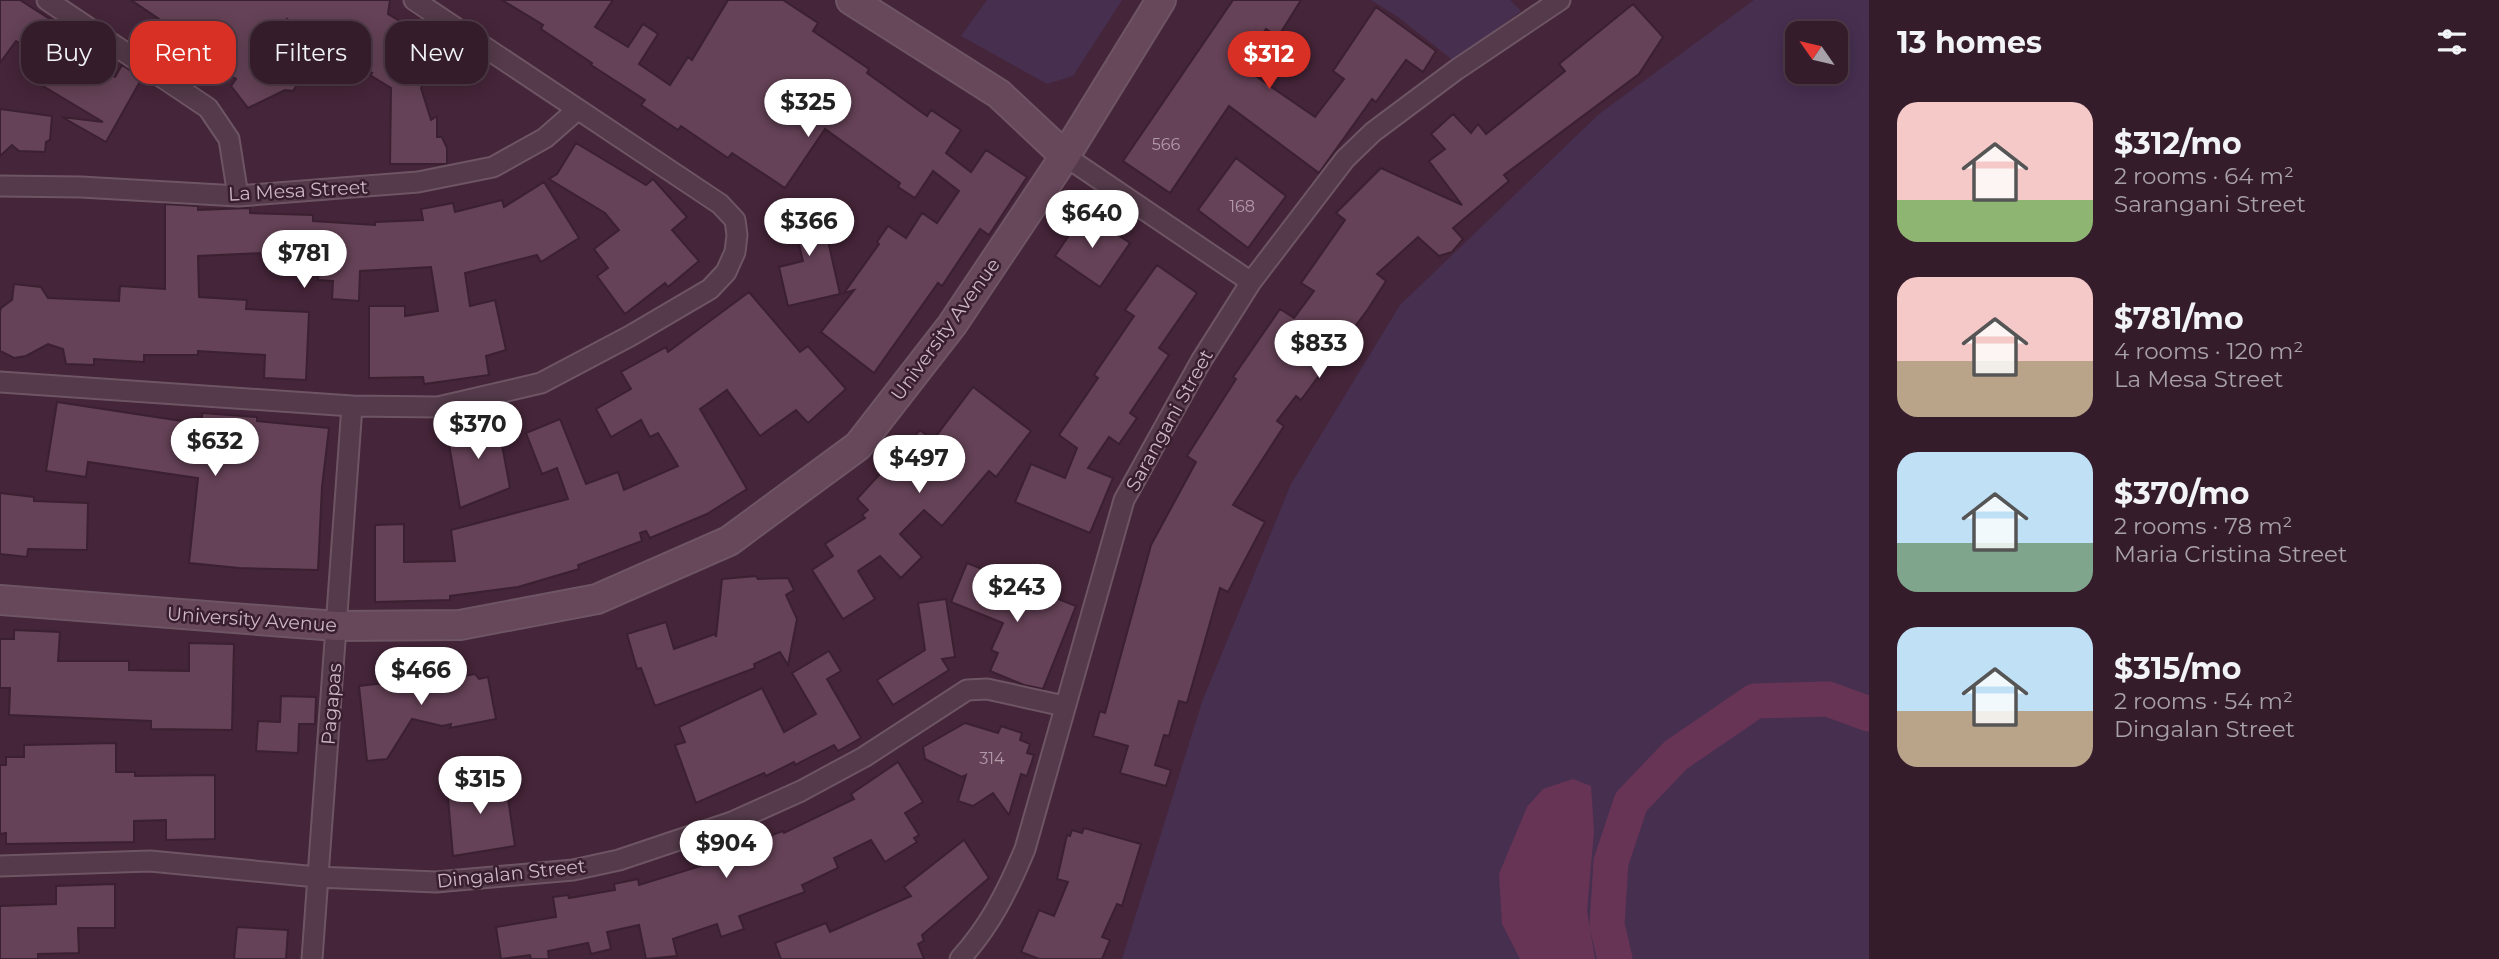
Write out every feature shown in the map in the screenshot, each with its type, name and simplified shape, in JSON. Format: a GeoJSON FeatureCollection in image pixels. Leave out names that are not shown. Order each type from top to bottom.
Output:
{"type":"FeatureCollection","features":[{"type":"Feature","properties":{"kind":"street"},"geometry":{"type":"LineString","coordinates":[[47,0],[208,108],[229,139],[238,196]]}},
{"type":"Feature","properties":{"kind":"street"},"geometry":{"type":"LineString","coordinates":[[0,382],[352,406],[438,407],[541,383],[630,336],[710,289],[726,272],[736,243],[735,220],[720,204],[414,0]]}},
{"type":"Feature","properties":{"kind":"street"},"geometry":{"type":"LineString","coordinates":[[851,0],[999,94],[1065,156],[1251,282]]}},
{"type":"Feature","properties":{"kind":"street","name":"University Avenue"},"geometry":{"type":"LineString","coordinates":[[0,600],[337,626],[460,625],[597,599],[729,541],[858,446],[953,325],[1065,156],[1161,0]]}},
{"type":"Feature","properties":{"kind":"street","name":"Sarangani Street"},"geometry":{"type":"LineString","coordinates":[[960,959],[978,939],[1008,892],[1025,849],[1124,500],[1202,361],[1251,282],[1345,159],[1374,132],[1456,71],[1560,0]]}},
{"type":"Feature","properties":{"kind":"street","name":"La Mesa Street"},"geometry":{"type":"LineString","coordinates":[[0,186],[81,187],[238,196],[418,182],[493,167],[545,138],[577,110]]}},
{"type":"Feature","properties":{"kind":"street","name":"Pagapas"},"geometry":{"type":"LineString","coordinates":[[312,959],[352,406]]}},
{"type":"Feature","properties":{"kind":"street","name":"Dingalan Street"},"geometry":{"type":"LineString","coordinates":[[0,866],[150,861],[317,877],[436,882],[573,870],[619,860],[732,822],[800,791],[864,757],[967,690],[987,688],[1064,706]]}},
{"type":"Feature","properties":{"kind":"shaded area"},"geometry":{"type":"Polygon","coordinates":[[[987,0],[1122,0],[1073,76],[1047,84],[961,36],[987,0]]]}},
{"type":"Feature","properties":{"kind":"shaded area"},"geometry":{"type":"Polygon","coordinates":[[[1371,0],[1510,0],[1521,11],[1454,61],[1398,17],[1371,0]]]}},
{"type":"Feature","properties":{"kind":"shaded area"},"geometry":{"type":"Polygon","coordinates":[[[1754,0],[1869,0],[1869,959],[1122,959],[1202,702],[1291,484],[1400,305],[1599,114],[1754,0]]]}},
{"type":"Feature","properties":{"kind":"shaded area"},"geometry":{"type":"Polygon","coordinates":[[[1573,779],[1591,786],[1594,831],[1587,911],[1595,959],[1520,959],[1502,924],[1499,874],[1527,807],[1543,789],[1573,779]]]}},
{"type":"Feature","properties":{"kind":"building"},"geometry":{"type":"Polygon","coordinates":[[[0,0],[20,0],[53,21],[21,21],[21,44],[16,41],[0,63],[0,0]]]}},
{"type":"Feature","properties":{"kind":"building"},"geometry":{"type":"Polygon","coordinates":[[[131,0],[390,0],[388,14],[400,21],[385,21],[385,84],[423,84],[421,88],[431,120],[437,116],[437,137],[442,137],[447,148],[447,164],[390,164],[391,88],[371,76],[371,21],[250,21],[250,84],[297,84],[293,91],[285,90],[248,108],[231,86],[236,84],[236,21],[162,21],[131,0]]]}},
{"type":"Feature","properties":{"kind":"building"},"geometry":{"type":"Polygon","coordinates":[[[502,0],[613,0],[595,27],[628,47],[643,24],[658,34],[639,64],[670,85],[688,57],[692,60],[728,0],[783,0],[818,23],[813,31],[869,69],[867,73],[927,116],[931,110],[961,130],[946,153],[971,172],[986,150],[1027,177],[989,235],[980,229],[942,286],[938,283],[874,373],[821,332],[854,290],[844,293],[879,244],[877,242],[888,226],[906,238],[922,213],[937,223],[959,191],[933,171],[915,198],[898,187],[900,183],[825,129],[785,188],[732,153],[728,158],[681,126],[678,130],[641,105],[645,100],[541,29],[543,25],[502,0]]]}},
{"type":"Feature","properties":{"kind":"building"},"geometry":{"type":"Polygon","coordinates":[[[1233,0],[1301,0],[1278,37],[1266,29],[1241,66],[1315,117],[1344,79],[1333,71],[1376,7],[1436,51],[1423,72],[1406,60],[1376,102],[1372,99],[1319,173],[1229,106],[1170,193],[1123,161],[1233,0]]]}},
{"type":"Feature","properties":{"kind":"building"},"geometry":{"type":"Polygon","coordinates":[[[1633,4],[1663,37],[1639,74],[1504,175],[1509,181],[1453,228],[1463,239],[1452,252],[1439,256],[1418,237],[1377,274],[1386,281],[1368,309],[1301,400],[1296,396],[1277,421],[1284,426],[1233,505],[1265,522],[1228,592],[1220,588],[1187,703],[1179,701],[1169,736],[1164,735],[1155,765],[1171,770],[1166,786],[1120,773],[1128,746],[1093,736],[1100,711],[1105,713],[1151,545],[1196,462],[1187,456],[1236,379],[1233,377],[1280,309],[1294,318],[1314,291],[1301,283],[1345,220],[1336,213],[1381,168],[1462,205],[1429,161],[1445,149],[1431,134],[1453,114],[1471,133],[1478,124],[1486,134],[1565,71],[1559,64],[1633,4]]]}},
{"type":"Feature","properties":{"kind":"building"},"geometry":{"type":"Polygon","coordinates":[[[122,65],[130,70],[130,84],[139,84],[106,142],[62,117],[103,122],[40,84],[116,84],[116,75],[122,65]]]}},
{"type":"Feature","properties":{"kind":"building"},"geometry":{"type":"Polygon","coordinates":[[[0,109],[52,116],[50,140],[46,142],[45,152],[19,151],[12,145],[0,156],[0,109]]]}},
{"type":"Feature","properties":{"kind":"building"},"geometry":{"type":"Polygon","coordinates":[[[576,143],[646,185],[653,179],[687,217],[672,230],[699,261],[668,287],[665,283],[625,314],[597,276],[608,268],[594,249],[619,230],[605,213],[549,179],[557,174],[576,143]]]}},
{"type":"Feature","properties":{"kind":"building"},"geometry":{"type":"Polygon","coordinates":[[[1236,158],[1286,196],[1248,248],[1198,210],[1236,158]]]}},
{"type":"Feature","properties":{"kind":"building"},"geometry":{"type":"Polygon","coordinates":[[[544,182],[579,238],[541,262],[537,255],[465,273],[470,306],[495,300],[506,350],[486,356],[489,375],[424,384],[423,377],[369,378],[369,306],[405,306],[405,316],[438,311],[431,267],[360,271],[359,301],[332,299],[333,281],[318,280],[319,267],[264,265],[264,253],[198,256],[199,297],[247,300],[246,309],[309,312],[306,380],[264,378],[265,355],[198,351],[198,355],[144,355],[144,362],[94,359],[94,365],[66,364],[63,349],[48,344],[26,356],[14,358],[0,351],[0,312],[1,308],[12,300],[14,284],[41,287],[48,298],[119,301],[120,286],[165,289],[165,204],[198,206],[198,210],[250,208],[250,213],[313,215],[313,221],[375,225],[375,222],[423,220],[421,209],[453,203],[455,212],[502,200],[504,207],[544,182]]]}},
{"type":"Feature","properties":{"kind":"building"},"geometry":{"type":"Polygon","coordinates":[[[819,201],[840,294],[788,306],[779,267],[803,261],[795,229],[787,230],[783,210],[819,201]]]}},
{"type":"Feature","properties":{"kind":"building"},"geometry":{"type":"Polygon","coordinates":[[[1084,213],[1130,243],[1100,287],[1055,256],[1084,213]]]}},
{"type":"Feature","properties":{"kind":"building"},"geometry":{"type":"Polygon","coordinates":[[[1157,265],[1197,293],[1159,348],[1169,355],[1130,413],[1137,418],[1119,444],[1109,437],[1088,468],[1113,478],[1090,533],[1015,502],[1031,464],[1065,478],[1077,448],[1059,435],[1098,378],[1094,375],[1134,316],[1125,310],[1157,265]]]}},
{"type":"Feature","properties":{"kind":"building"},"geometry":{"type":"Polygon","coordinates":[[[749,292],[800,352],[808,346],[846,389],[808,423],[796,410],[760,436],[727,390],[700,409],[747,489],[707,514],[650,538],[646,531],[640,533],[642,541],[578,565],[579,569],[518,587],[450,596],[450,600],[375,602],[375,525],[404,524],[404,562],[455,561],[451,530],[568,499],[557,468],[542,474],[526,433],[560,419],[586,484],[618,472],[624,490],[678,466],[658,433],[650,437],[641,420],[611,437],[596,409],[631,389],[621,372],[666,347],[668,352],[749,292]]]}},
{"type":"Feature","properties":{"kind":"building"},"geometry":{"type":"Polygon","coordinates":[[[973,387],[1031,431],[996,477],[989,471],[942,526],[924,510],[900,534],[922,557],[901,578],[880,556],[858,571],[875,599],[843,619],[812,570],[833,556],[825,544],[865,518],[862,515],[868,510],[857,499],[920,430],[933,440],[973,387]]]}},
{"type":"Feature","properties":{"kind":"building"},"geometry":{"type":"Polygon","coordinates":[[[57,402],[202,424],[202,413],[257,417],[257,421],[329,428],[322,487],[318,570],[239,568],[189,563],[198,478],[88,462],[86,477],[46,471],[57,402]]]}},
{"type":"Feature","properties":{"kind":"building"},"geometry":{"type":"Polygon","coordinates":[[[497,418],[510,488],[460,508],[446,427],[497,418]]]}},
{"type":"Feature","properties":{"kind":"building"},"geometry":{"type":"Polygon","coordinates":[[[0,493],[34,497],[34,501],[88,503],[87,550],[28,549],[27,557],[0,554],[0,493]]]}},
{"type":"Feature","properties":{"kind":"building"},"geometry":{"type":"Polygon","coordinates":[[[967,563],[1076,606],[1043,689],[1024,685],[990,671],[998,653],[991,650],[1003,623],[951,602],[967,563]]]}},
{"type":"Feature","properties":{"kind":"building"},"geometry":{"type":"Polygon","coordinates":[[[756,576],[758,579],[788,578],[794,590],[786,595],[797,619],[788,665],[780,652],[754,664],[755,668],[655,706],[641,668],[637,669],[627,634],[666,622],[674,649],[715,634],[716,637],[722,579],[756,576]]]}},
{"type":"Feature","properties":{"kind":"building"},"geometry":{"type":"Polygon","coordinates":[[[946,599],[955,657],[942,659],[949,670],[893,705],[877,680],[925,650],[918,603],[946,599]]]}},
{"type":"Feature","properties":{"kind":"building"},"geometry":{"type":"Polygon","coordinates":[[[14,630],[60,632],[58,661],[129,661],[129,670],[189,671],[189,643],[234,644],[232,730],[151,729],[151,721],[9,715],[10,688],[0,688],[0,639],[14,639],[14,630]]]}},
{"type":"Feature","properties":{"kind":"building"},"geometry":{"type":"Polygon","coordinates":[[[829,651],[841,671],[827,679],[861,738],[838,751],[834,745],[795,765],[794,762],[766,776],[764,773],[696,803],[675,745],[685,742],[679,727],[762,688],[784,732],[816,714],[792,673],[829,651]]]}},
{"type":"Feature","properties":{"kind":"building"},"geometry":{"type":"Polygon","coordinates":[[[421,668],[436,681],[475,674],[479,679],[488,677],[496,719],[450,728],[451,724],[442,726],[412,719],[387,759],[367,761],[359,686],[409,680],[411,670],[421,668]]]}},
{"type":"Feature","properties":{"kind":"building"},"geometry":{"type":"Polygon","coordinates":[[[281,696],[316,697],[315,724],[299,724],[298,753],[256,751],[258,721],[280,722],[281,696]]]}},
{"type":"Feature","properties":{"kind":"building"},"geometry":{"type":"Polygon","coordinates":[[[965,723],[998,733],[1001,726],[1022,733],[1020,740],[1030,744],[1027,753],[1034,755],[1027,776],[1021,774],[1009,815],[993,793],[973,806],[958,801],[966,775],[962,777],[925,759],[923,747],[965,723]]]}},
{"type":"Feature","properties":{"kind":"building"},"geometry":{"type":"Polygon","coordinates":[[[116,743],[116,772],[135,772],[135,776],[215,775],[215,839],[166,840],[166,820],[134,821],[134,842],[6,844],[6,833],[0,834],[0,765],[6,765],[6,757],[24,757],[24,745],[116,743]]]}},
{"type":"Feature","properties":{"kind":"building"},"geometry":{"type":"Polygon","coordinates":[[[898,762],[923,802],[905,813],[919,835],[914,838],[917,842],[885,862],[871,840],[834,858],[838,868],[802,885],[805,892],[739,916],[744,929],[721,937],[717,924],[673,939],[677,956],[646,959],[639,925],[607,932],[611,949],[591,954],[588,943],[548,951],[549,959],[531,959],[530,955],[501,959],[496,927],[556,917],[553,897],[568,895],[569,898],[615,890],[614,884],[638,879],[639,885],[736,855],[734,849],[783,831],[784,833],[854,799],[851,794],[898,762]]]}},
{"type":"Feature","properties":{"kind":"building"},"geometry":{"type":"Polygon","coordinates":[[[509,775],[500,789],[508,798],[515,846],[453,856],[447,787],[470,785],[472,778],[509,775]]]}},
{"type":"Feature","properties":{"kind":"building"},"geometry":{"type":"Polygon","coordinates":[[[1084,828],[1141,844],[1122,906],[1117,904],[1102,937],[1110,940],[1102,959],[1039,959],[1021,952],[1039,910],[1054,916],[1068,882],[1057,879],[1067,835],[1070,836],[1072,830],[1082,833],[1084,828]]]}},
{"type":"Feature","properties":{"kind":"building"},"geometry":{"type":"Polygon","coordinates":[[[964,840],[989,878],[922,935],[924,941],[918,944],[924,959],[781,959],[775,943],[826,923],[830,932],[911,896],[904,887],[964,840]]]}},
{"type":"Feature","properties":{"kind":"building"},"geometry":{"type":"Polygon","coordinates":[[[115,884],[115,928],[78,928],[79,953],[38,954],[38,959],[0,959],[0,906],[56,904],[56,886],[115,884]]]}},
{"type":"Feature","properties":{"kind":"building"},"geometry":{"type":"Polygon","coordinates":[[[237,927],[288,930],[286,959],[234,959],[237,927]]]}},
{"type":"Feature","properties":{"kind":"waterway"},"geometry":{"type":"LineString","coordinates":[[1615,959],[1607,925],[1611,862],[1631,802],[1676,755],[1755,701],[1828,699],[1869,714]]}}]}
